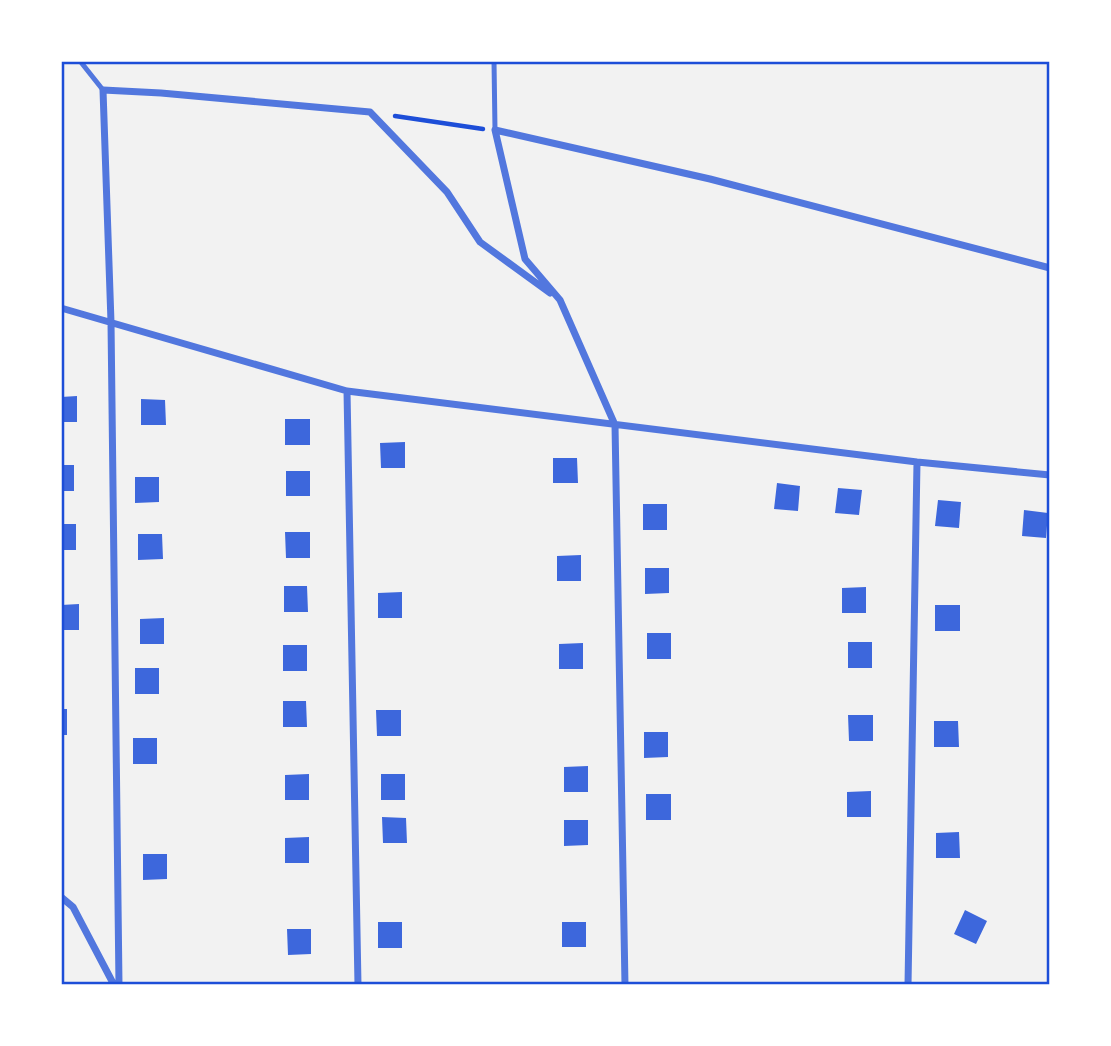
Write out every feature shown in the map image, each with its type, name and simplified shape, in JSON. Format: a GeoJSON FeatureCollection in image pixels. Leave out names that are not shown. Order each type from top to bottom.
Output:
{"type":"FeatureCollection","features":[{"type":"Feature","properties":{"kind":"street"},"geometry":{"type":"LineString","coordinates":[[117,985],[111,322],[103,90],[370,112],[447,192],[480,242],[560,300]]}},
{"type":"Feature","properties":{"kind":"street"},"geometry":{"type":"LineString","coordinates":[[625,985],[615,425],[560,300],[525,260],[495,130],[710,179],[1050,268]]}},
{"type":"Feature","properties":{"kind":"street"},"geometry":{"type":"LineString","coordinates":[[61,308],[347,391],[917,462],[1050,475]]}},
{"type":"Feature","properties":{"kind":"street"},"geometry":{"type":"LineString","coordinates":[[347,391],[358,985]]}},
{"type":"Feature","properties":{"kind":"street"},"geometry":{"type":"LineString","coordinates":[[908,985],[917,462]]}},
{"type":"Feature","properties":{"kind":"street"},"geometry":{"type":"LineString","coordinates":[[61,897],[73,907],[117,985]]}},
{"type":"Feature","properties":{"kind":"lane"},"geometry":{"type":"LineString","coordinates":[[80,61],[103,90]]}},
{"type":"Feature","properties":{"kind":"lane"},"geometry":{"type":"LineString","coordinates":[[494,61],[495,130]]}},
{"type":"Feature","properties":{"kind":"path"},"geometry":{"type":"LineString","coordinates":[[370,112],[495,130]]}},
{"type":"Feature","properties":{"kind":"building"},"geometry":{"type":"Polygon","coordinates":[[[77,396],[77,422],[61,422],[61,397],[77,396]]]}},
{"type":"Feature","properties":{"kind":"building"},"geometry":{"type":"Polygon","coordinates":[[[141,399],[165,400],[166,425],[141,425],[141,399]]]}},
{"type":"Feature","properties":{"kind":"building"},"geometry":{"type":"Polygon","coordinates":[[[285,419],[310,419],[310,445],[285,445],[285,419]]]}},
{"type":"Feature","properties":{"kind":"building"},"geometry":{"type":"Polygon","coordinates":[[[405,442],[405,468],[381,468],[380,443],[405,442]]]}},
{"type":"Feature","properties":{"kind":"building"},"geometry":{"type":"Polygon","coordinates":[[[553,458],[577,458],[578,483],[553,483],[553,458]]]}},
{"type":"Feature","properties":{"kind":"building"},"geometry":{"type":"Polygon","coordinates":[[[61,465],[74,465],[74,491],[61,491],[61,465]]]}},
{"type":"Feature","properties":{"kind":"building"},"geometry":{"type":"Polygon","coordinates":[[[286,471],[310,471],[310,496],[286,496],[286,471]]]}},
{"type":"Feature","properties":{"kind":"building"},"geometry":{"type":"Polygon","coordinates":[[[135,477],[159,477],[159,502],[135,503],[135,477]]]}},
{"type":"Feature","properties":{"kind":"building"},"geometry":{"type":"Polygon","coordinates":[[[777,483],[800,486],[798,511],[774,509],[777,483]]]}},
{"type":"Feature","properties":{"kind":"building"},"geometry":{"type":"Polygon","coordinates":[[[838,488],[862,490],[859,515],[835,513],[838,488]]]}},
{"type":"Feature","properties":{"kind":"building"},"geometry":{"type":"Polygon","coordinates":[[[938,500],[961,502],[959,528],[935,526],[938,500]]]}},
{"type":"Feature","properties":{"kind":"building"},"geometry":{"type":"Polygon","coordinates":[[[643,504],[667,504],[667,530],[643,530],[643,504]]]}},
{"type":"Feature","properties":{"kind":"building"},"geometry":{"type":"Polygon","coordinates":[[[1024,510],[1048,513],[1046,538],[1022,536],[1024,510]]]}},
{"type":"Feature","properties":{"kind":"building"},"geometry":{"type":"Polygon","coordinates":[[[61,524],[76,524],[76,550],[61,550],[61,524]]]}},
{"type":"Feature","properties":{"kind":"building"},"geometry":{"type":"Polygon","coordinates":[[[285,532],[310,532],[310,558],[286,558],[285,532]]]}},
{"type":"Feature","properties":{"kind":"building"},"geometry":{"type":"Polygon","coordinates":[[[138,534],[162,534],[163,559],[138,560],[138,534]]]}},
{"type":"Feature","properties":{"kind":"building"},"geometry":{"type":"Polygon","coordinates":[[[581,555],[581,581],[557,581],[557,556],[581,555]]]}},
{"type":"Feature","properties":{"kind":"building"},"geometry":{"type":"Polygon","coordinates":[[[645,568],[669,568],[669,593],[645,594],[645,568]]]}},
{"type":"Feature","properties":{"kind":"building"},"geometry":{"type":"Polygon","coordinates":[[[284,586],[307,586],[308,612],[284,612],[284,586]]]}},
{"type":"Feature","properties":{"kind":"building"},"geometry":{"type":"Polygon","coordinates":[[[866,587],[866,613],[842,613],[842,588],[866,587]]]}},
{"type":"Feature","properties":{"kind":"building"},"geometry":{"type":"Polygon","coordinates":[[[402,592],[402,618],[378,618],[378,593],[402,592]]]}},
{"type":"Feature","properties":{"kind":"building"},"geometry":{"type":"Polygon","coordinates":[[[79,604],[79,630],[61,630],[61,605],[79,604]]]}},
{"type":"Feature","properties":{"kind":"building"},"geometry":{"type":"Polygon","coordinates":[[[935,605],[960,605],[960,631],[935,631],[935,605]]]}},
{"type":"Feature","properties":{"kind":"building"},"geometry":{"type":"Polygon","coordinates":[[[164,618],[164,644],[140,644],[140,619],[164,618]]]}},
{"type":"Feature","properties":{"kind":"building"},"geometry":{"type":"Polygon","coordinates":[[[647,633],[671,633],[671,659],[647,659],[647,633]]]}},
{"type":"Feature","properties":{"kind":"building"},"geometry":{"type":"Polygon","coordinates":[[[848,642],[872,642],[872,668],[848,668],[848,642]]]}},
{"type":"Feature","properties":{"kind":"building"},"geometry":{"type":"Polygon","coordinates":[[[583,643],[583,669],[559,669],[559,644],[583,643]]]}},
{"type":"Feature","properties":{"kind":"building"},"geometry":{"type":"Polygon","coordinates":[[[283,645],[307,645],[307,671],[283,671],[283,645]]]}},
{"type":"Feature","properties":{"kind":"building"},"geometry":{"type":"Polygon","coordinates":[[[135,668],[159,668],[159,694],[135,694],[135,668]]]}},
{"type":"Feature","properties":{"kind":"building"},"geometry":{"type":"Polygon","coordinates":[[[283,701],[306,701],[307,727],[283,727],[283,701]]]}},
{"type":"Feature","properties":{"kind":"building"},"geometry":{"type":"Polygon","coordinates":[[[61,709],[67,709],[67,735],[61,735],[61,709]]]}},
{"type":"Feature","properties":{"kind":"building"},"geometry":{"type":"Polygon","coordinates":[[[376,710],[401,710],[401,736],[377,736],[376,710]]]}},
{"type":"Feature","properties":{"kind":"building"},"geometry":{"type":"Polygon","coordinates":[[[848,715],[873,715],[873,741],[849,741],[848,715]]]}},
{"type":"Feature","properties":{"kind":"building"},"geometry":{"type":"Polygon","coordinates":[[[934,721],[958,721],[959,747],[934,747],[934,721]]]}},
{"type":"Feature","properties":{"kind":"building"},"geometry":{"type":"Polygon","coordinates":[[[644,732],[668,732],[668,757],[644,758],[644,732]]]}},
{"type":"Feature","properties":{"kind":"building"},"geometry":{"type":"Polygon","coordinates":[[[133,738],[157,738],[157,764],[133,764],[133,738]]]}},
{"type":"Feature","properties":{"kind":"building"},"geometry":{"type":"Polygon","coordinates":[[[588,766],[588,792],[564,792],[564,767],[588,766]]]}},
{"type":"Feature","properties":{"kind":"building"},"geometry":{"type":"Polygon","coordinates":[[[309,774],[309,800],[285,800],[285,775],[309,774]]]}},
{"type":"Feature","properties":{"kind":"building"},"geometry":{"type":"Polygon","coordinates":[[[381,774],[405,774],[405,800],[381,800],[381,774]]]}},
{"type":"Feature","properties":{"kind":"building"},"geometry":{"type":"Polygon","coordinates":[[[871,791],[871,817],[847,817],[847,792],[871,791]]]}},
{"type":"Feature","properties":{"kind":"building"},"geometry":{"type":"Polygon","coordinates":[[[646,794],[671,794],[671,820],[646,820],[646,794]]]}},
{"type":"Feature","properties":{"kind":"building"},"geometry":{"type":"Polygon","coordinates":[[[382,817],[406,818],[407,843],[383,843],[382,817]]]}},
{"type":"Feature","properties":{"kind":"building"},"geometry":{"type":"Polygon","coordinates":[[[564,820],[588,820],[588,845],[564,846],[564,820]]]}},
{"type":"Feature","properties":{"kind":"building"},"geometry":{"type":"Polygon","coordinates":[[[959,832],[960,858],[936,858],[936,833],[959,832]]]}},
{"type":"Feature","properties":{"kind":"building"},"geometry":{"type":"Polygon","coordinates":[[[309,837],[309,863],[285,863],[285,838],[309,837]]]}},
{"type":"Feature","properties":{"kind":"building"},"geometry":{"type":"Polygon","coordinates":[[[143,854],[167,854],[167,879],[143,880],[143,854]]]}},
{"type":"Feature","properties":{"kind":"building"},"geometry":{"type":"Polygon","coordinates":[[[965,910],[987,921],[976,944],[954,934],[965,910]]]}},
{"type":"Feature","properties":{"kind":"building"},"geometry":{"type":"Polygon","coordinates":[[[378,922],[402,922],[402,948],[378,948],[378,922]]]}},
{"type":"Feature","properties":{"kind":"building"},"geometry":{"type":"Polygon","coordinates":[[[562,922],[586,922],[586,947],[562,947],[562,922]]]}},
{"type":"Feature","properties":{"kind":"building"},"geometry":{"type":"Polygon","coordinates":[[[287,929],[311,929],[311,954],[288,955],[287,929]]]}}]}
